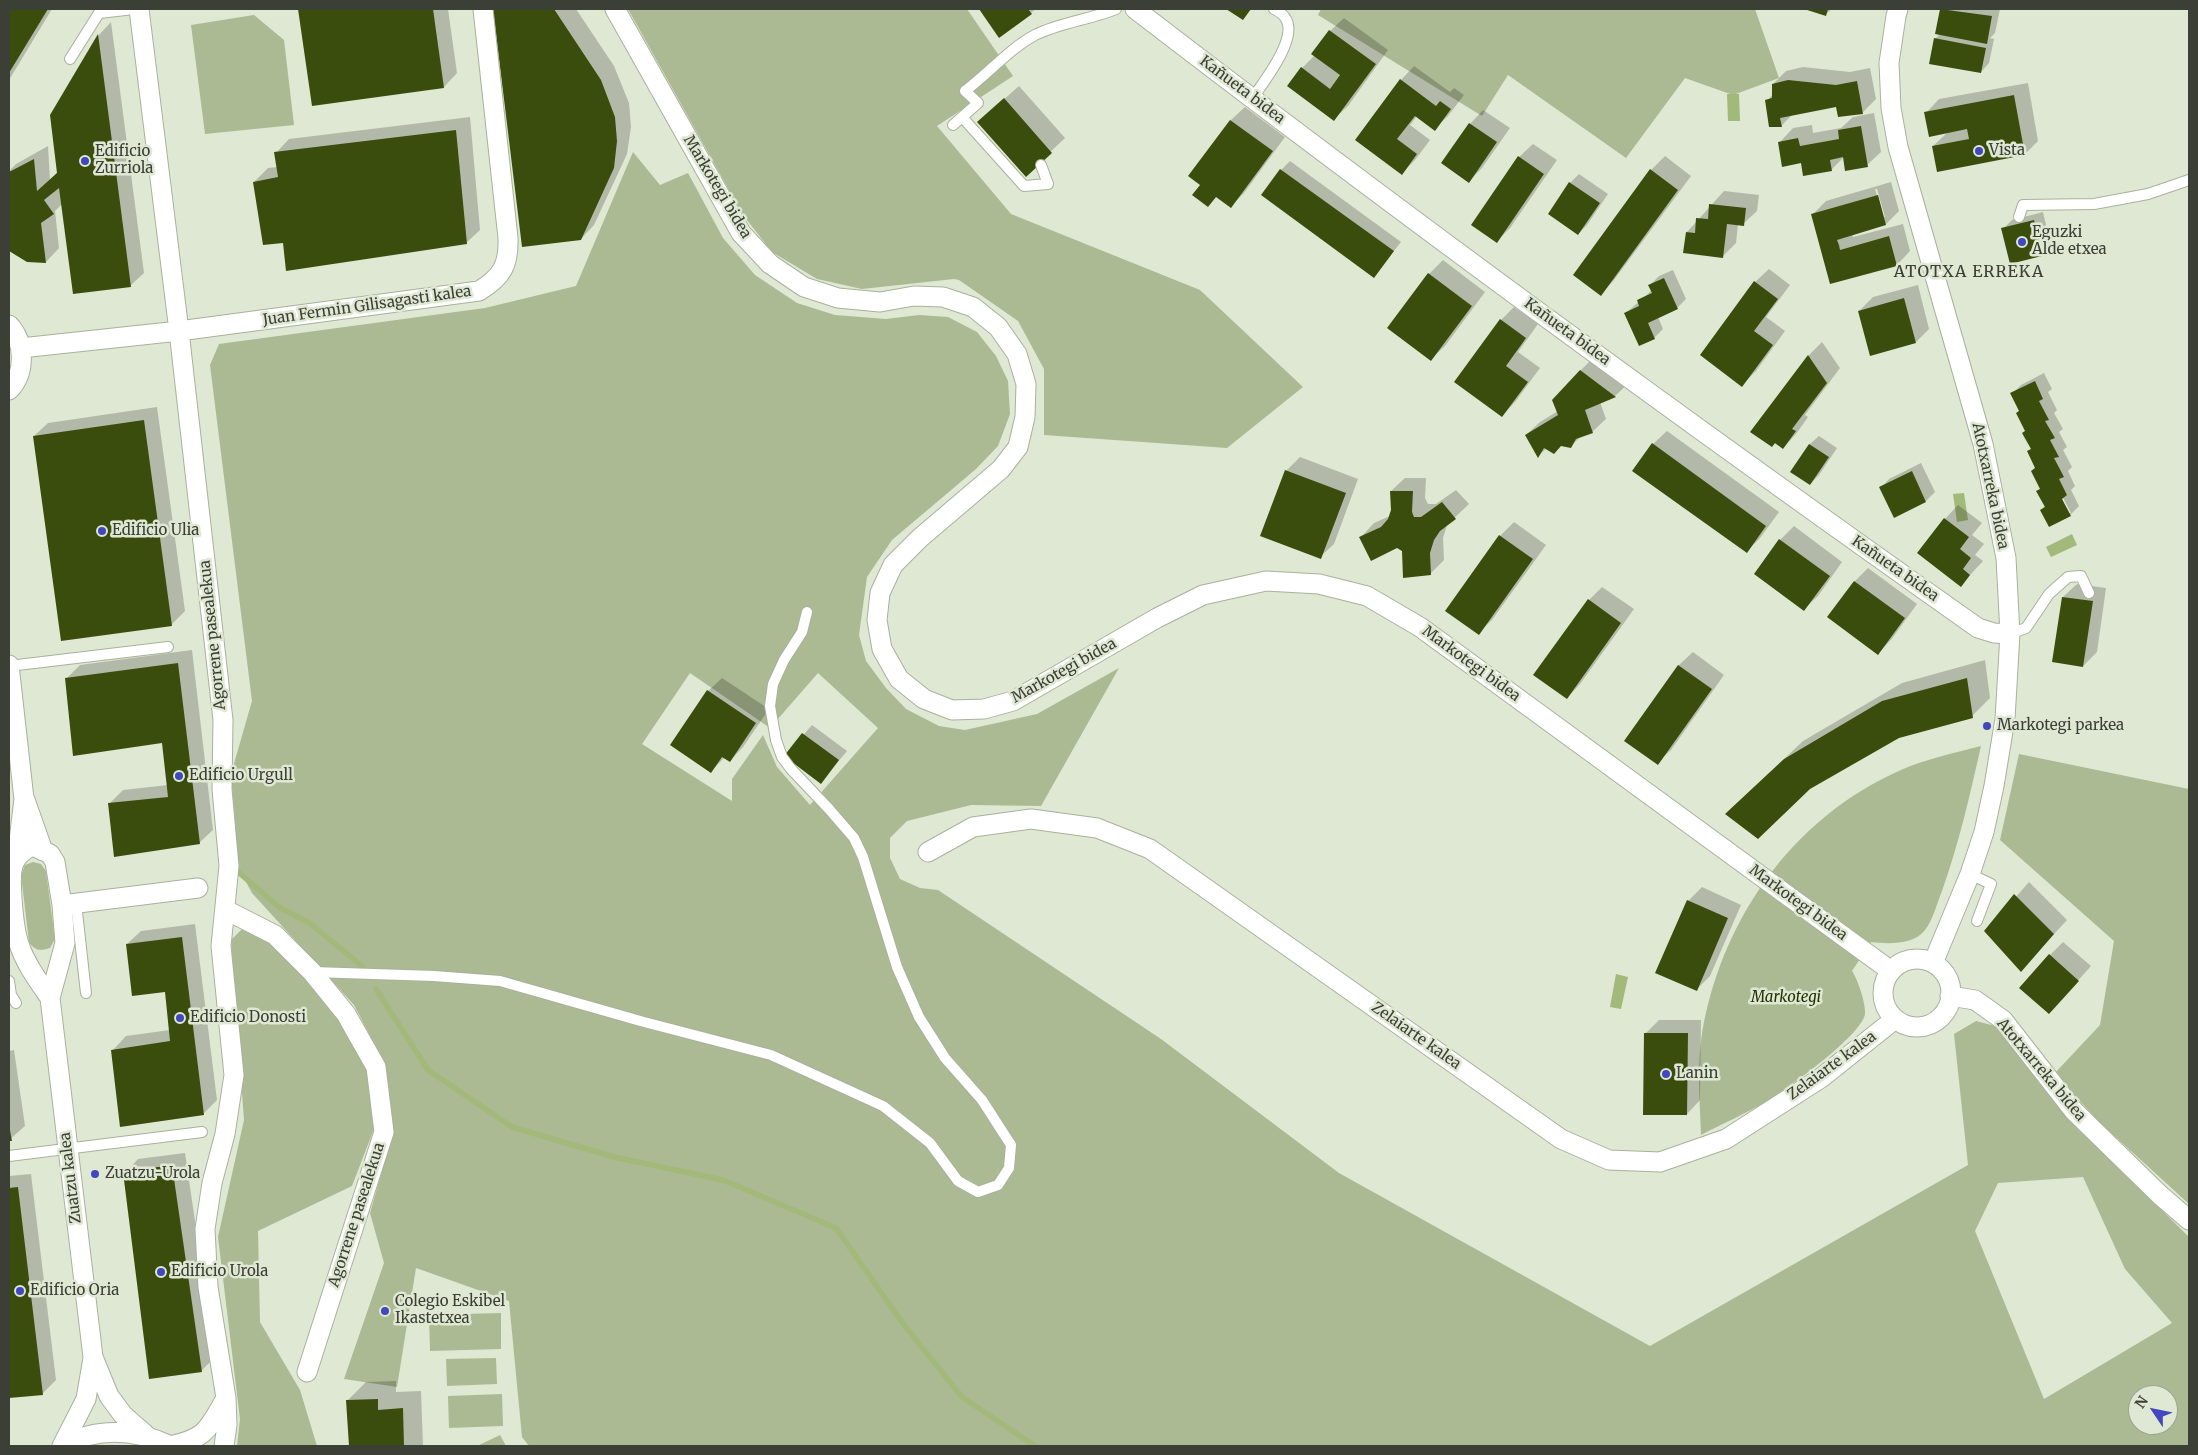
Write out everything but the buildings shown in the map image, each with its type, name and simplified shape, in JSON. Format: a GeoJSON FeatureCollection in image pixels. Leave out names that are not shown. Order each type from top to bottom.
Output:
{"type":"FeatureCollection","features":[{"type":"Feature","properties":{"kind":"street","name":"Agorrene pasealekua"},"geometry":{"type":"LineString","coordinates":[[139,9],[179,331],[223,720],[222,789],[229,866],[221,946],[234,1075],[225,1134],[212,1183],[205,1229],[208,1287],[226,1398],[227,1425],[224,1446]]}},
{"type":"Feature","properties":{"kind":"street","name":"Juan Fermin Gilisagasti kalea"},"geometry":{"type":"LineString","coordinates":[[21,348],[179,331],[479,292],[496,280],[507,260],[508,238],[483,9]]}},
{"type":"Feature","properties":{"kind":"street","name":"Markotegi bidea"},"geometry":{"type":"LineString","coordinates":[[615,9],[741,233],[770,264],[804,287],[838,298],[880,302],[914,296],[943,297],[973,308],[998,327],[1017,354],[1026,384],[1025,417],[1018,447],[1001,469],[920,538],[893,565],[880,593],[877,620],[882,649],[899,679],[924,699],[952,710],[984,710],[1013,701],[1157,618],[1204,595],[1266,581],[1319,584],[1367,596],[1420,627],[1891,971]]}},
{"type":"Feature","properties":{"kind":"street","name":"Kañueta bidea"},"geometry":{"type":"LineString","coordinates":[[1135,9],[1252,99],[1763,476],[1978,628],[2010,634]]}},
{"type":"Feature","properties":{"kind":"street","name":"Atotxarreka bidea"},"geometry":{"type":"LineString","coordinates":[[1898,9],[1889,63],[1891,108],[1898,147],[1983,444],[2006,558],[2010,634],[2004,719],[1994,786],[1984,832],[1970,874],[1933,963]]}},
{"type":"Feature","properties":{"kind":"street"},"geometry":{"type":"LineString","coordinates":[[9,325],[14,331],[21,348],[21,365],[14,385],[9,390]]}},
{"type":"Feature","properties":{"kind":"street","name":"Zuatzu kalea"},"geometry":{"type":"LineString","coordinates":[[9,665],[24,799],[17,857],[11,872],[10,913],[23,953],[50,998]]}},
{"type":"Feature","properties":{"kind":"street","name":"Zuatzu kalea"},"geometry":{"type":"LineString","coordinates":[[24,799],[43,851],[50,854],[55,862],[69,904],[65,943],[50,998],[93,1357],[109,1396],[123,1416],[148,1437]]}},
{"type":"Feature","properties":{"kind":"street","name":"Zelaiarte kalea"},"geometry":{"type":"LineString","coordinates":[[928,852],[973,828],[1031,819],[1097,828],[1150,850],[1562,1139],[1609,1160],[1660,1162],[1726,1139],[1821,1078],[1895,1019]]}},
{"type":"Feature","properties":{"kind":"street"},"geometry":{"type":"LineString","coordinates":[[17,857],[30,847],[43,851]]}},
{"type":"Feature","properties":{"kind":"street"},"geometry":{"type":"LineString","coordinates":[[69,904],[198,888]]}},
{"type":"Feature","properties":{"kind":"street","name":"Agorrene pasealekua"},"geometry":{"type":"LineString","coordinates":[[226,910],[275,935],[312,972],[346,1014],[376,1067],[384,1132],[307,1372]]}},
{"type":"Feature","properties":{"kind":"street"},"geometry":{"type":"LineString","coordinates":[[23,953],[32,959],[45,961],[62,950]]}},
{"type":"Feature","properties":{"kind":"street"},"geometry":{"type":"LineString","coordinates":[[1922,959],[1933,963],[1947,977],[1950,996],[1948,1006],[1934,1022],[1914,1027],[1895,1019],[1888,1011],[1884,1001],[1883,990],[1891,971],[1900,964],[1911,960],[1922,959]]}},
{"type":"Feature","properties":{"kind":"street","name":"Atotxarreka bidea"},"geometry":{"type":"LineString","coordinates":[[1950,996],[1975,1000],[2003,1020],[2074,1112],[2160,1195],[2189,1220]]}},
{"type":"Feature","properties":{"kind":"street","name":"Zuatzu kalea"},"geometry":{"type":"LineString","coordinates":[[62,1446],[86,1399],[93,1357]]}},
{"type":"Feature","properties":{"kind":"street"},"geometry":{"type":"LineString","coordinates":[[170,1446],[191,1442],[207,1431],[226,1398]]}},
{"type":"Feature","properties":{"kind":"street","name":"Zuatzu kalea"},"geometry":{"type":"LineString","coordinates":[[62,1446],[74,1440],[106,1432],[137,1434],[170,1446]]}},
{"type":"Feature","properties":{"kind":"lane"},"geometry":{"type":"LineString","coordinates":[[70,59],[99,13],[134,9]]}},
{"type":"Feature","properties":{"kind":"lane"},"geometry":{"type":"LineString","coordinates":[[953,125],[978,103],[966,91],[1010,53],[1034,36],[1069,22],[1099,16],[1116,9]]}},
{"type":"Feature","properties":{"kind":"lane"},"geometry":{"type":"LineString","coordinates":[[1252,99],[1286,44],[1289,29],[1286,19],[1274,9]]}},
{"type":"Feature","properties":{"kind":"lane"},"geometry":{"type":"LineString","coordinates":[[962,117],[1024,186],[1048,184],[1041,165]]}},
{"type":"Feature","properties":{"kind":"lane"},"geometry":{"type":"LineString","coordinates":[[2019,218],[2023,205],[2094,204],[2148,194],[2189,180]]}},
{"type":"Feature","properties":{"kind":"lane"},"geometry":{"type":"LineString","coordinates":[[2010,634],[2026,628],[2049,594],[2068,577],[2081,576],[2089,593]]}},
{"type":"Feature","properties":{"kind":"lane"},"geometry":{"type":"LineString","coordinates":[[312,972],[434,976],[500,981],[644,1022],[771,1055],[883,1106],[930,1144],[958,1181],[978,1192],[998,1185],[1009,1168],[1011,1145],[982,1100],[946,1058],[919,1017],[897,967],[863,857],[854,838],[791,769],[782,757],[776,740],[770,706],[773,684],[784,660],[802,632],[807,612]]}},
{"type":"Feature","properties":{"kind":"lane"},"geometry":{"type":"LineString","coordinates":[[9,665],[168,647]]}},
{"type":"Feature","properties":{"kind":"lane"},"geometry":{"type":"LineString","coordinates":[[1970,874],[1991,884],[1977,921]]}},
{"type":"Feature","properties":{"kind":"lane"},"geometry":{"type":"LineString","coordinates":[[69,904],[86,993]]}},
{"type":"Feature","properties":{"kind":"lane"},"geometry":{"type":"LineString","coordinates":[[9,981],[11,995],[16,1003]]}},
{"type":"Feature","properties":{"kind":"lane"},"geometry":{"type":"LineString","coordinates":[[9,1156],[202,1132]]}},
{"type":"Feature","properties":{"kind":"green space"},"geometry":{"type":"Polygon","coordinates":[[[628,9],[967,9],[1013,76],[937,126],[1011,214],[1200,290],[1303,387],[1227,448],[1044,435],[1044,369],[1018,321],[959,280],[862,289],[817,279],[772,252],[743,215],[628,9]]]}},
{"type":"Feature","properties":{"kind":"green space"},"geometry":{"type":"Polygon","coordinates":[[[1321,9],[1755,9],[1779,78],[1733,95],[1685,78],[1626,158],[1508,75],[1482,116],[1318,15],[1321,9]]]}},
{"type":"Feature","properties":{"kind":"green space"},"geometry":{"type":"Polygon","coordinates":[[[254,15],[284,40],[294,125],[205,134],[191,25],[254,15]]]}},
{"type":"Feature","properties":{"kind":"green space"},"geometry":{"type":"Polygon","coordinates":[[[633,152],[660,185],[688,173],[723,238],[755,275],[797,303],[835,315],[886,319],[919,315],[948,317],[977,332],[996,356],[1008,381],[1010,414],[998,446],[976,469],[892,540],[867,577],[859,635],[866,661],[886,688],[906,709],[939,726],[965,730],[1037,714],[1119,668],[1041,806],[971,805],[907,821],[890,838],[890,858],[900,879],[920,888],[938,890],[1161,1039],[1339,1173],[1650,1346],[1968,1165],[1954,1034],[1976,1021],[1999,1027],[2078,1127],[2189,1237],[2189,1446],[529,1446],[522,1437],[509,1301],[416,1268],[397,1387],[344,1379],[384,1263],[370,1213],[393,1132],[385,1064],[354,1005],[252,893],[239,869],[231,774],[252,701],[210,365],[219,344],[485,308],[576,286],[633,152]],[[690,673],[642,744],[732,801],[732,779],[763,735],[777,767],[810,805],[878,728],[818,673],[770,728],[690,673]],[[2083,1177],[1998,1183],[1975,1231],[2044,1399],[2172,1323],[2125,1269],[2083,1177]]]}},
{"type":"Feature","properties":{"kind":"green space","name":"Markotegi"},"geometry":{"type":"Polygon","coordinates":[[[1981,746],[1954,855],[1928,926],[1920,935],[1908,941],[1893,943],[1871,942],[1852,971],[1864,1004],[1865,1014],[1861,1023],[1851,1035],[1823,1060],[1769,1100],[1701,1135],[1699,1064],[1701,1041],[1710,998],[1724,956],[1743,916],[1766,880],[1794,846],[1826,816],[1862,791],[1911,766],[1940,756],[1981,746]]]}},
{"type":"Feature","properties":{"kind":"green space"},"geometry":{"type":"Polygon","coordinates":[[[2019,754],[2189,789],[2189,1204],[2097,1120],[2055,1073],[2100,1025],[2114,941],[2000,840],[2019,754]]]}},
{"type":"Feature","properties":{"kind":"green space"},"geometry":{"type":"Polygon","coordinates":[[[33,862],[41,864],[46,871],[55,939],[50,948],[43,950],[36,949],[29,942],[21,875],[25,865],[33,862]]]}},
{"type":"Feature","properties":{"kind":"green space"},"geometry":{"type":"Polygon","coordinates":[[[242,929],[273,941],[340,1016],[367,1066],[374,1129],[352,1186],[258,1231],[260,1322],[300,1390],[317,1446],[237,1446],[240,1419],[218,1237],[244,1120],[231,940],[242,929]]]}},
{"type":"Feature","properties":{"kind":"green space"},"geometry":{"type":"Polygon","coordinates":[[[501,1313],[501,1349],[430,1351],[429,1315],[501,1313]]]}},
{"type":"Feature","properties":{"kind":"green space"},"geometry":{"type":"Polygon","coordinates":[[[496,1358],[497,1384],[447,1386],[446,1359],[496,1358]]]}},
{"type":"Feature","properties":{"kind":"green space"},"geometry":{"type":"Polygon","coordinates":[[[502,1394],[503,1426],[449,1428],[448,1396],[502,1394]]]}},
{"type":"Feature","properties":{"kind":"green space"},"geometry":{"type":"Polygon","coordinates":[[[500,1435],[506,1446],[477,1446],[500,1435]]]}},
{"type":"Feature","properties":{"kind":"shaded area"},"geometry":{"type":"Polygon","coordinates":[[[1727,94],[1739,94],[1740,121],[1728,121],[1727,94]]]}},
{"type":"Feature","properties":{"kind":"shaded area"},"geometry":{"type":"Polygon","coordinates":[[[1964,493],[1968,520],[1957,522],[1953,494],[1964,493]]]}},
{"type":"Feature","properties":{"kind":"shaded area"},"geometry":{"type":"Polygon","coordinates":[[[2072,534],[2077,545],[2051,557],[2046,547],[2072,534]]]}},
{"type":"Feature","properties":{"kind":"shaded area"},"geometry":{"type":"Polygon","coordinates":[[[1616,974],[1628,977],[1621,1009],[1610,1007],[1616,974]]]}},
{"type":"Feature","properties":{"kind":"waterway"},"geometry":{"type":"LineString","coordinates":[[237,871],[279,907],[311,924],[363,967]]}},
{"type":"Feature","properties":{"kind":"waterway"},"geometry":{"type":"LineString","coordinates":[[376,989],[428,1070],[512,1127],[614,1157],[723,1180],[836,1228],[904,1325],[962,1397],[1035,1446]]}},
{"type":"Feature","properties":{"kind":"place","name":"Vista"},"geometry":{"type":"Point","coordinates":[1979,151]}},
{"type":"Feature","properties":{"kind":"place","name":"Edificio Zurriola"},"geometry":{"type":"Point","coordinates":[85,161]}},
{"type":"Feature","properties":{"kind":"place","name":"Eguzki Alde etxea"},"geometry":{"type":"Point","coordinates":[2022,242]}},
{"type":"Feature","properties":{"kind":"place","name":"Edificio Ulia"},"geometry":{"type":"Point","coordinates":[102,531]}},
{"type":"Feature","properties":{"kind":"place","name":"Markotegi parkea"},"geometry":{"type":"Point","coordinates":[1987,726]}},
{"type":"Feature","properties":{"kind":"place","name":"Edificio Urgull"},"geometry":{"type":"Point","coordinates":[179,776]}},
{"type":"Feature","properties":{"kind":"place","name":"Edificio Donosti"},"geometry":{"type":"Point","coordinates":[180,1018]}},
{"type":"Feature","properties":{"kind":"place","name":"Lanin"},"geometry":{"type":"Point","coordinates":[1666,1074]}},
{"type":"Feature","properties":{"kind":"place","name":"Zuatzu-Urola"},"geometry":{"type":"Point","coordinates":[95,1174]}},
{"type":"Feature","properties":{"kind":"place","name":"Edificio Urola"},"geometry":{"type":"Point","coordinates":[161,1272]}},
{"type":"Feature","properties":{"kind":"place","name":"Edificio Oria"},"geometry":{"type":"Point","coordinates":[20,1291]}},
{"type":"Feature","properties":{"kind":"place","name":"Colegio Eskibel Ikastetxea"},"geometry":{"type":"Point","coordinates":[385,1311]}},
{"type":"Feature","properties":{"kind":"district","name":"ATOTXA ERREKA"},"geometry":{"type":"Point","coordinates":[1969,272]}}]}
